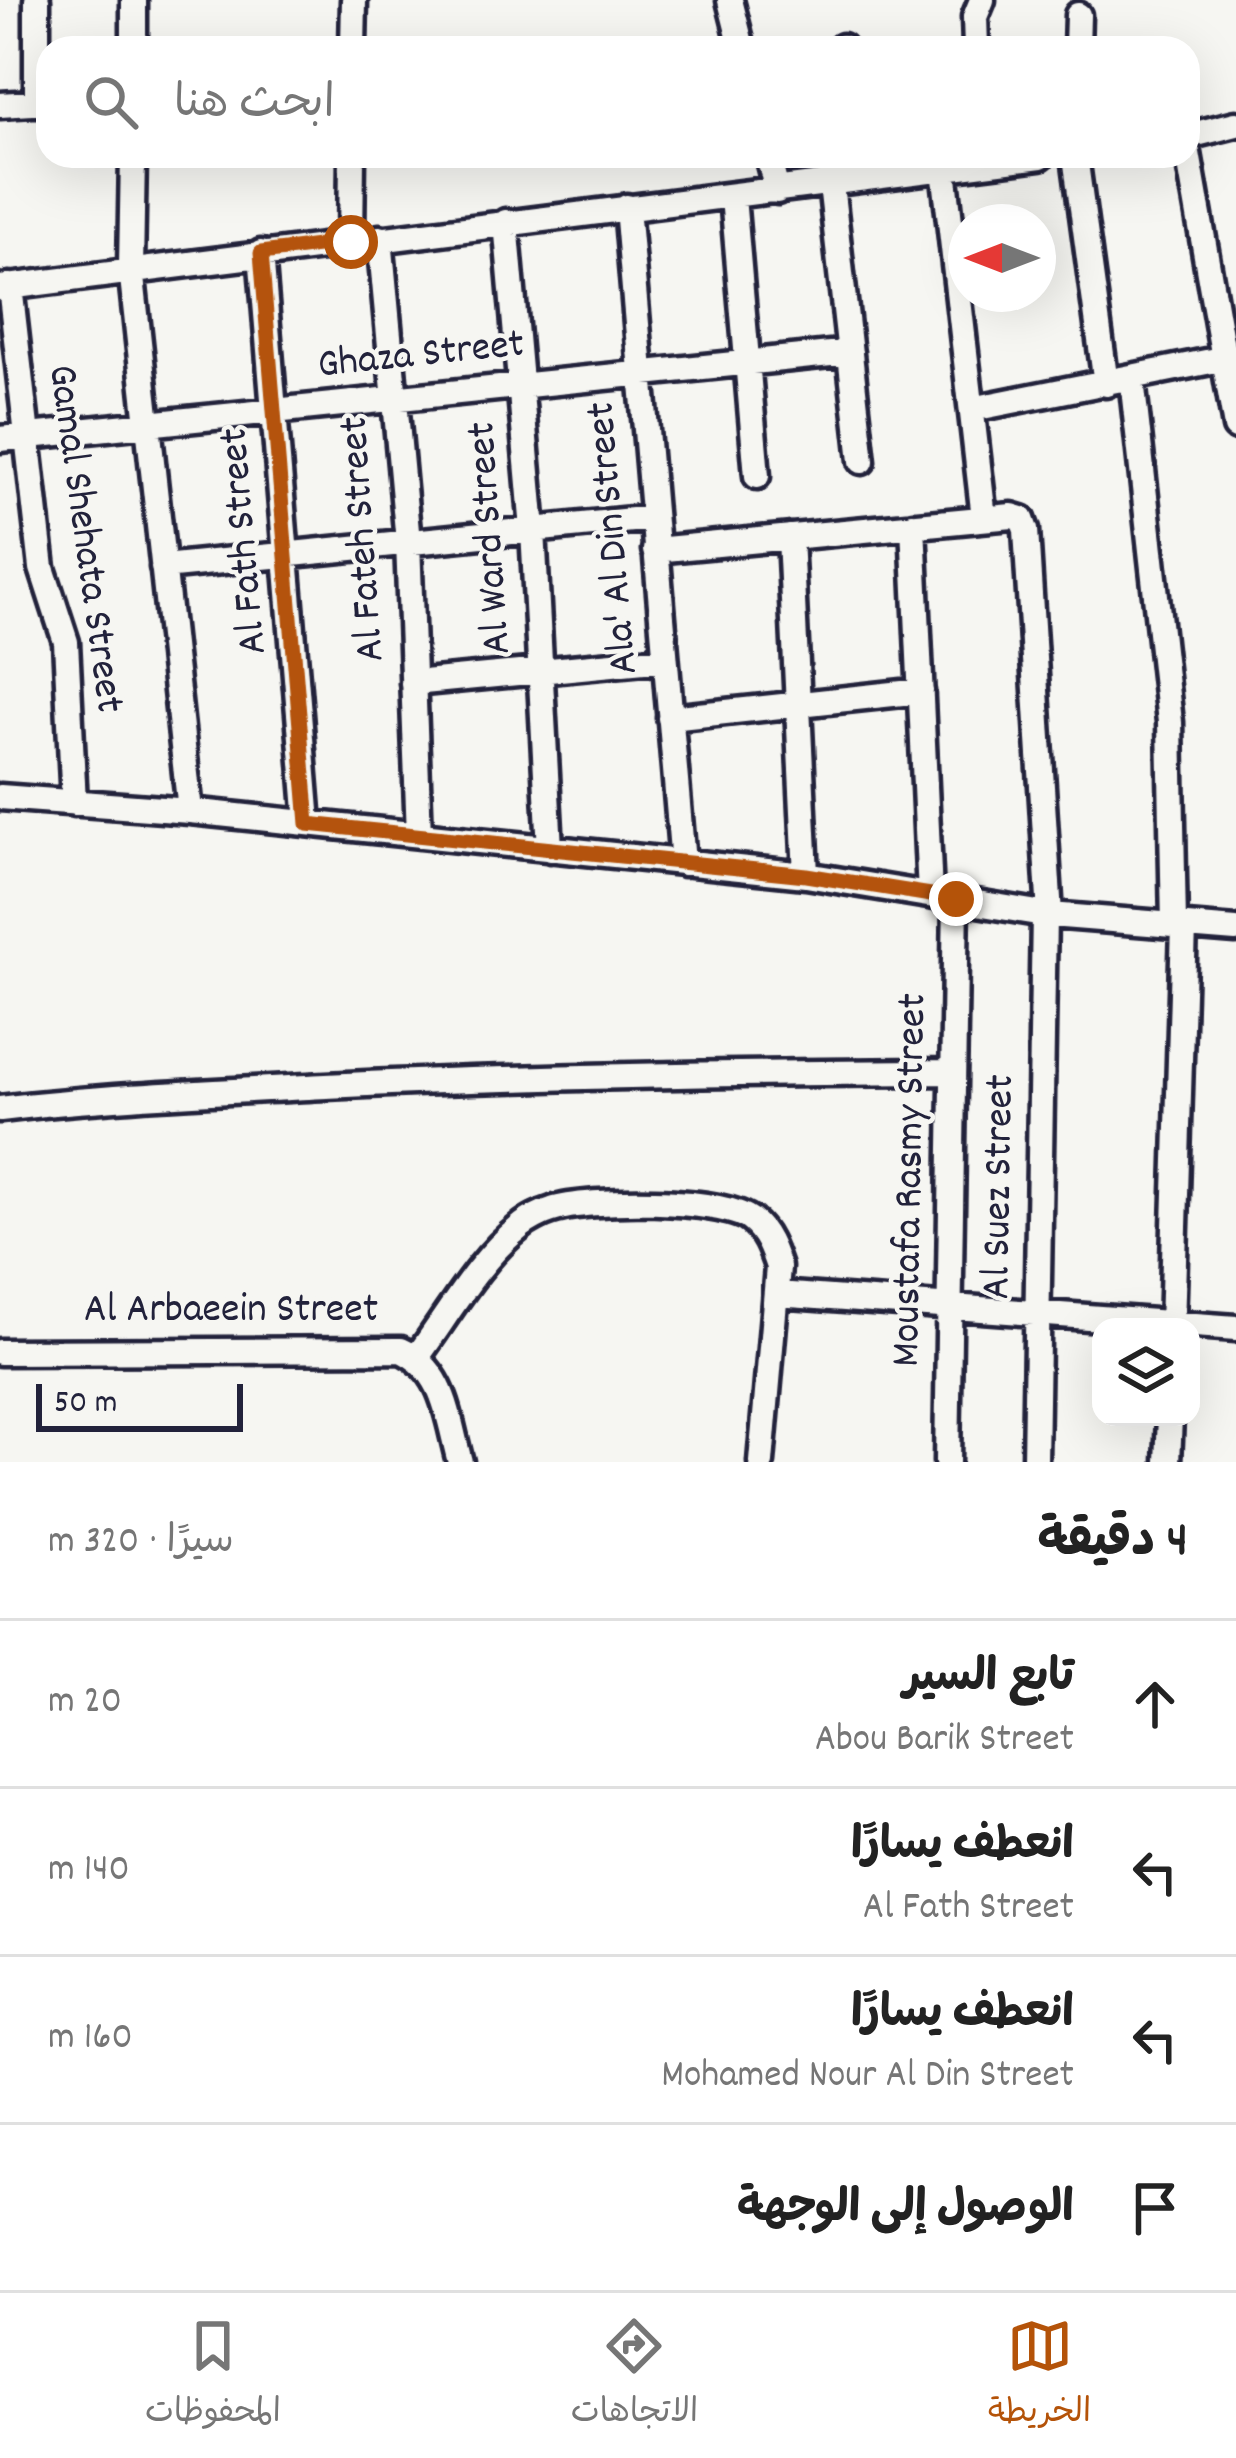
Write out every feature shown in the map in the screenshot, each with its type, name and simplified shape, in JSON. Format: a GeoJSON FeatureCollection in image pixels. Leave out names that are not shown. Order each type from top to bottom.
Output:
{"type":"FeatureCollection","features":[{"type":"Feature","properties":{"kind":"street"},"geometry":{"type":"LineString","coordinates":[[37,0],[39,36]]}},
{"type":"Feature","properties":{"kind":"street"},"geometry":{"type":"LineString","coordinates":[[134,0],[134,36]]}},
{"type":"Feature","properties":{"kind":"street"},"geometry":{"type":"LineString","coordinates":[[353,36],[354,0]]}},
{"type":"Feature","properties":{"kind":"street"},"geometry":{"type":"LineString","coordinates":[[730,0],[739,36]]}},
{"type":"Feature","properties":{"kind":"street"},"geometry":{"type":"LineString","coordinates":[[977,36],[980,4]]}},
{"type":"Feature","properties":{"kind":"street"},"geometry":{"type":"LineString","coordinates":[[1077,36],[1078,15]]}},
{"type":"Feature","properties":{"kind":"street"},"geometry":{"type":"LineString","coordinates":[[0,105],[36,103]]}},
{"type":"Feature","properties":{"kind":"street"},"geometry":{"type":"LineString","coordinates":[[1200,133],[1236,124]]}},
{"type":"Feature","properties":{"kind":"street"},"geometry":{"type":"LineString","coordinates":[[133,168],[131,268],[190,811]]}},
{"type":"Feature","properties":{"kind":"street"},"geometry":{"type":"LineString","coordinates":[[351,242],[352,168]]}},
{"type":"Feature","properties":{"kind":"street"},"geometry":{"type":"LineString","coordinates":[[771,168],[777,191]]}},
{"type":"Feature","properties":{"kind":"street"},"geometry":{"type":"LineString","coordinates":[[5,287],[831,184],[859,168],[948,168]]}},
{"type":"Feature","properties":{"kind":"street"},"geometry":{"type":"LineString","coordinates":[[1077,168],[1106,384]]}},
{"type":"Feature","properties":{"kind":"street"},"geometry":{"type":"LineString","coordinates":[[1191,168],[1230,357],[1236,427]]}},
{"type":"Feature","properties":{"kind":"street"},"geometry":{"type":"LineString","coordinates":[[655,550],[984,518],[944,169]]}},
{"type":"Feature","properties":{"kind":"street"},"geometry":{"type":"LineString","coordinates":[[831,184],[862,460]]}},
{"type":"Feature","properties":{"kind":"street"},"geometry":{"type":"LineString","coordinates":[[733,197],[757,476]]}},
{"type":"Feature","properties":{"kind":"street","name":"Ala' Al Din Street"},"geometry":{"type":"LineString","coordinates":[[627,207],[683,862]]}},
{"type":"Feature","properties":{"kind":"street","name":"Al Ward Street"},"geometry":{"type":"LineString","coordinates":[[506,222],[533,530],[550,849]]}},
{"type":"Feature","properties":{"kind":"street","name":"Al Fateh Street"},"geometry":{"type":"LineString","coordinates":[[380,238],[408,542],[418,835]]}},
{"type":"Feature","properties":{"kind":"street","name":"Al Fath Street"},"geometry":{"type":"LineString","coordinates":[[261,253],[308,824]]}},
{"type":"Feature","properties":{"kind":"street","name":"Gamal Shehata Street"},"geometry":{"type":"LineString","coordinates":[[5,287],[42,568],[66,642],[74,802]]}},
{"type":"Feature","properties":{"kind":"street","name":"Ghaza Street"},"geometry":{"type":"LineString","coordinates":[[0,439],[850,352]]}},
{"type":"Feature","properties":{"kind":"street"},"geometry":{"type":"LineString","coordinates":[[972,409],[1230,357]]}},
{"type":"Feature","properties":{"kind":"street"},"geometry":{"type":"LineString","coordinates":[[1132,379],[1170,722],[1179,925],[1172,1318]]}},
{"type":"Feature","properties":{"kind":"street","name":"Al Suez Street"},"geometry":{"type":"LineString","coordinates":[[984,518],[1012,516],[1022,519],[1026,530],[1047,914],[1035,1462]]}},
{"type":"Feature","properties":{"kind":"street"},"geometry":{"type":"LineString","coordinates":[[163,567],[652,518]]}},
{"type":"Feature","properties":{"kind":"street","name":"Moustafa Rasmy Street"},"geometry":{"type":"LineString","coordinates":[[913,525],[921,691],[943,897],[953,1072],[947,1462]]}},
{"type":"Feature","properties":{"kind":"street"},"geometry":{"type":"LineString","coordinates":[[790,537],[806,875]]}},
{"type":"Feature","properties":{"kind":"street"},"geometry":{"type":"LineString","coordinates":[[413,683],[664,659]]}},
{"type":"Feature","properties":{"kind":"street"},"geometry":{"type":"LineString","coordinates":[[670,718],[921,691]]}},
{"type":"Feature","properties":{"kind":"street"},"geometry":{"type":"LineString","coordinates":[[0,797],[190,811],[806,875],[1047,914],[1236,930]]}},
{"type":"Feature","properties":{"kind":"street"},"geometry":{"type":"LineString","coordinates":[[0,1109],[94,1098],[383,1084],[684,1074],[953,1072]]}},
{"type":"Feature","properties":{"kind":"street"},"geometry":{"type":"LineString","coordinates":[[417,1357],[498,1248],[521,1225],[551,1210],[584,1204],[730,1208],[753,1221],[770,1242],[778,1267],[760,1462]]}},
{"type":"Feature","properties":{"kind":"street"},"geometry":{"type":"LineString","coordinates":[[777,1294],[1110,1318]]}},
{"type":"Feature","properties":{"kind":"street"},"geometry":{"type":"LineString","coordinates":[[1200,1326],[1236,1328]]}},
{"type":"Feature","properties":{"kind":"street","name":"Al Arbaeein Street"},"geometry":{"type":"LineString","coordinates":[[0,1352],[383,1348],[417,1357],[439,1385],[460,1462]]}},
{"type":"Feature","properties":{"kind":"street"},"geometry":{"type":"LineString","coordinates":[[1168,1462],[1169,1426]]}},
{"type":"Feature","properties":{"kind":"route"},"geometry":{"type":"LineString","coordinates":[[351,242],[261,253],[308,824],[806,875],[956,899]]}}]}
